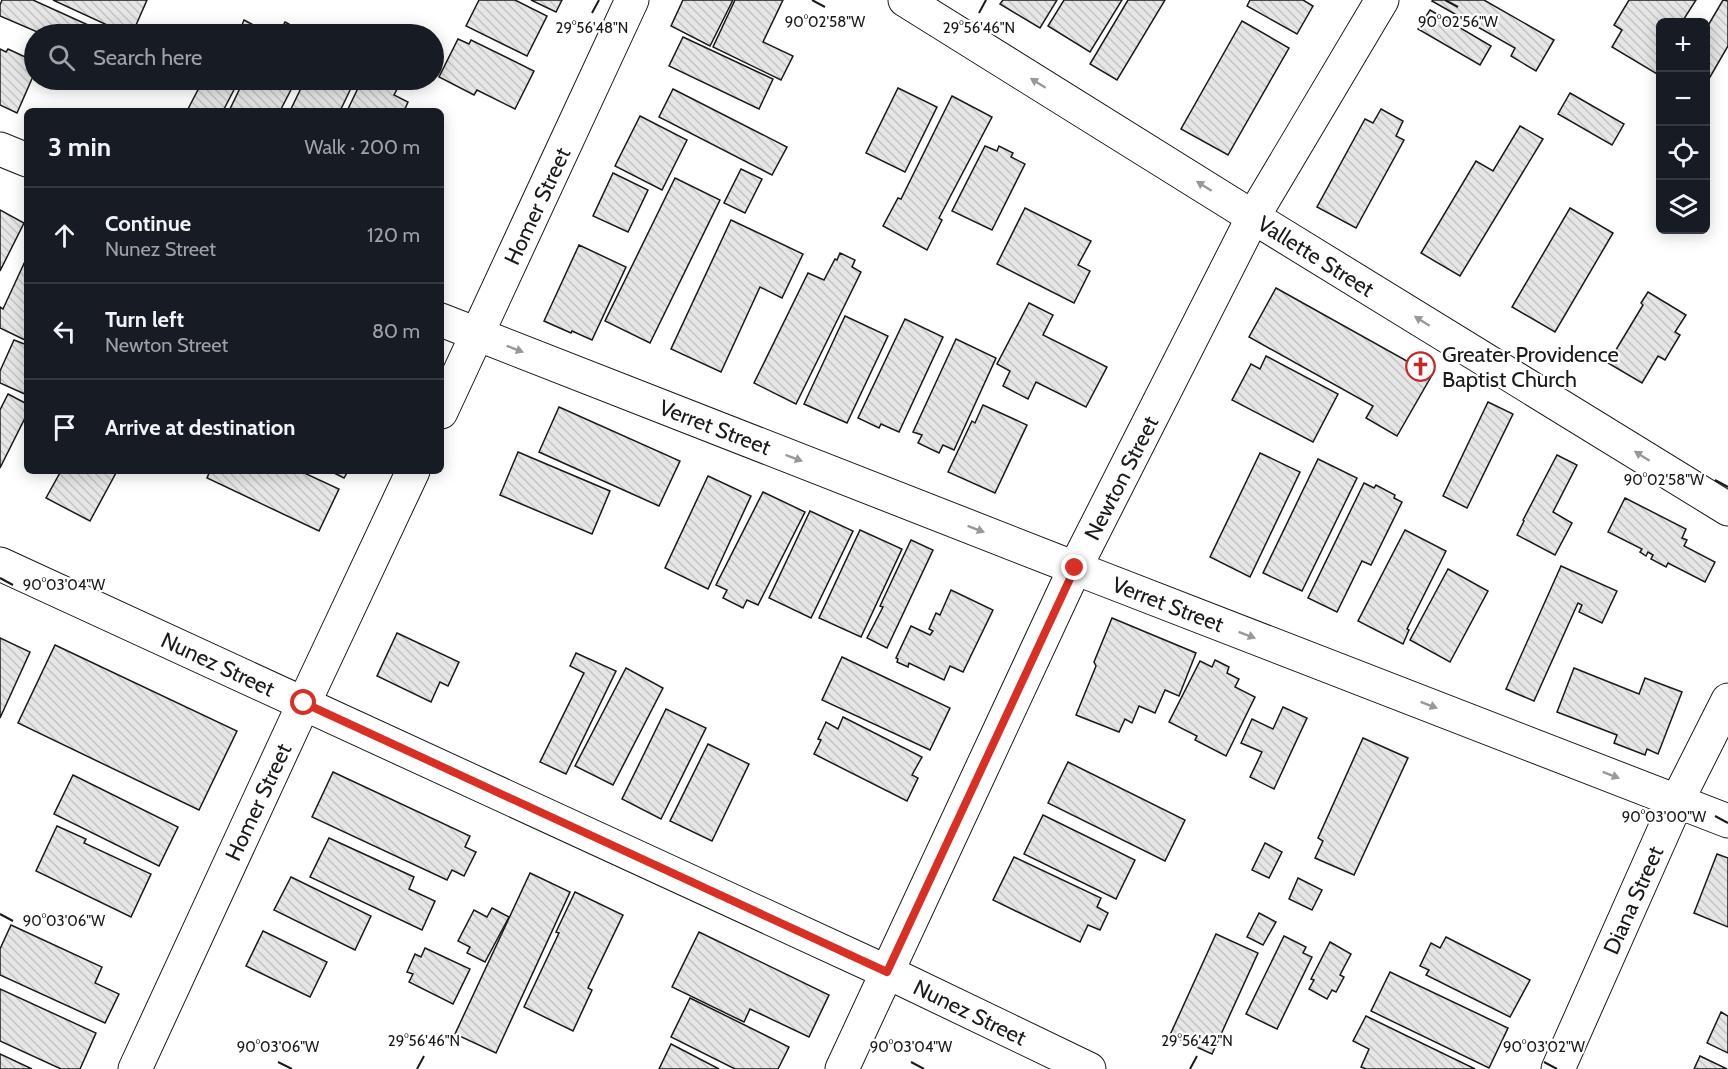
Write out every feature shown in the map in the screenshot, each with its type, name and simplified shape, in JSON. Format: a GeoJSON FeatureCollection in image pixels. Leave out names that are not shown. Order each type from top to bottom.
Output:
{"type":"FeatureCollection","features":[{"type":"Feature","properties":{"kind":"street","name":"Homer Street"},"geometry":{"type":"LineString","coordinates":[[444,406],[632,0]]}},
{"type":"Feature","properties":{"kind":"street","name":"Vallette Street"},"geometry":{"type":"LineString","coordinates":[[905,0],[1253,217],[1728,508]]}},
{"type":"Feature","properties":{"kind":"street","name":"Newton Street"},"geometry":{"type":"LineString","coordinates":[[842,1069],[1075,568],[1253,217],[1382,0]]}},
{"type":"Feature","properties":{"kind":"street"},"geometry":{"type":"LineString","coordinates":[[0,149],[24,159]]}},
{"type":"Feature","properties":{"kind":"street","name":"Verret Street"},"geometry":{"type":"LineString","coordinates":[[444,321],[1728,821]]}},
{"type":"Feature","properties":{"kind":"street","name":"Homer Street"},"geometry":{"type":"LineString","coordinates":[[135,1069],[412,474]]}},
{"type":"Feature","properties":{"kind":"street","name":"Nunez Street"},"geometry":{"type":"LineString","coordinates":[[0,564],[887,972],[1089,1069]]}},
{"type":"Feature","properties":{"kind":"street","name":"Diana Street"},"geometry":{"type":"LineString","coordinates":[[1558,1069],[1677,801],[1728,700]]}},
{"type":"Feature","properties":{"kind":"building"},"geometry":{"type":"Polygon","coordinates":[[[2,0],[33,0],[86,24],[24,24],[24,26],[0,16],[2,0]]]}},
{"type":"Feature","properties":{"kind":"building"},"geometry":{"type":"Polygon","coordinates":[[[53,0],[147,0],[136,24],[105,24],[53,0]]]}},
{"type":"Feature","properties":{"kind":"building"},"geometry":{"type":"Polygon","coordinates":[[[479,0],[515,0],[547,16],[527,56],[466,26],[479,0]]]}},
{"type":"Feature","properties":{"kind":"building"},"geometry":{"type":"Polygon","coordinates":[[[531,0],[562,0],[556,12],[531,0]]]}},
{"type":"Feature","properties":{"kind":"building"},"geometry":{"type":"Polygon","coordinates":[[[683,0],[733,0],[710,46],[671,26],[683,0]]]}},
{"type":"Feature","properties":{"kind":"building"},"geometry":{"type":"Polygon","coordinates":[[[735,0],[783,0],[763,42],[793,56],[781,80],[713,47],[735,0]]]}},
{"type":"Feature","properties":{"kind":"building"},"geometry":{"type":"Polygon","coordinates":[[[1003,0],[1057,0],[1040,28],[1000,4],[1003,0]]]}},
{"type":"Feature","properties":{"kind":"building"},"geometry":{"type":"Polygon","coordinates":[[[1064,0],[1122,0],[1090,52],[1048,26],[1064,0]]]}},
{"type":"Feature","properties":{"kind":"building"},"geometry":{"type":"Polygon","coordinates":[[[1128,0],[1165,0],[1117,80],[1090,64],[1128,0]]]}},
{"type":"Feature","properties":{"kind":"building"},"geometry":{"type":"Polygon","coordinates":[[[1250,0],[1303,0],[1313,6],[1297,34],[1247,6],[1250,0]]]}},
{"type":"Feature","properties":{"kind":"building"},"geometry":{"type":"Polygon","coordinates":[[[1433,0],[1484,0],[1554,40],[1536,71],[1511,56],[1515,48],[1433,0]]]}},
{"type":"Feature","properties":{"kind":"building"},"geometry":{"type":"Polygon","coordinates":[[[1629,0],[1696,0],[1685,18],[1656,18],[1656,73],[1612,47],[1622,30],[1614,25],[1629,0]]]}},
{"type":"Feature","properties":{"kind":"building"},"geometry":{"type":"Polygon","coordinates":[[[1723,0],[1728,1],[1728,46],[1710,77],[1710,72],[1710,22],[1723,0]]]}},
{"type":"Feature","properties":{"kind":"building"},"geometry":{"type":"Polygon","coordinates":[[[1430,10],[1491,46],[1480,65],[1418,29],[1430,10]]]}},
{"type":"Feature","properties":{"kind":"building"},"geometry":{"type":"Polygon","coordinates":[[[1242,21],[1289,48],[1228,155],[1181,129],[1242,21]]]}},
{"type":"Feature","properties":{"kind":"building"},"geometry":{"type":"Polygon","coordinates":[[[683,37],[773,79],[759,109],[669,66],[683,37]]]}},
{"type":"Feature","properties":{"kind":"building"},"geometry":{"type":"Polygon","coordinates":[[[458,39],[469,44],[471,40],[534,71],[515,109],[477,90],[474,95],[444,80],[444,67],[458,39]]]}},
{"type":"Feature","properties":{"kind":"building"},"geometry":{"type":"Polygon","coordinates":[[[0,49],[6,52],[8,49],[24,56],[24,90],[27,90],[17,113],[0,105],[0,49]]]}},
{"type":"Feature","properties":{"kind":"building"},"geometry":{"type":"Polygon","coordinates":[[[898,88],[937,107],[905,172],[866,153],[898,88]]]}},
{"type":"Feature","properties":{"kind":"building"},"geometry":{"type":"Polygon","coordinates":[[[673,89],[787,147],[772,175],[659,117],[673,89]]]}},
{"type":"Feature","properties":{"kind":"building"},"geometry":{"type":"Polygon","coordinates":[[[198,90],[234,90],[225,108],[189,108],[198,90]]]}},
{"type":"Feature","properties":{"kind":"building"},"geometry":{"type":"Polygon","coordinates":[[[239,90],[291,90],[282,108],[230,108],[239,90]]]}},
{"type":"Feature","properties":{"kind":"building"},"geometry":{"type":"Polygon","coordinates":[[[300,90],[350,90],[341,108],[291,108],[300,90]]]}},
{"type":"Feature","properties":{"kind":"building"},"geometry":{"type":"Polygon","coordinates":[[[357,90],[397,90],[394,95],[408,102],[405,108],[348,108],[357,90]]]}},
{"type":"Feature","properties":{"kind":"building"},"geometry":{"type":"Polygon","coordinates":[[[1570,93],[1624,124],[1612,145],[1558,114],[1570,93]]]}},
{"type":"Feature","properties":{"kind":"building"},"geometry":{"type":"Polygon","coordinates":[[[952,96],[992,117],[939,218],[942,220],[927,250],[883,226],[898,198],[901,199],[952,96]]]}},
{"type":"Feature","properties":{"kind":"building"},"geometry":{"type":"Polygon","coordinates":[[[1381,109],[1403,121],[1396,136],[1404,140],[1356,228],[1317,207],[1365,119],[1373,123],[1381,109]]]}},
{"type":"Feature","properties":{"kind":"building"},"geometry":{"type":"Polygon","coordinates":[[[640,116],[687,140],[662,190],[615,166],[640,116]]]}},
{"type":"Feature","properties":{"kind":"building"},"geometry":{"type":"Polygon","coordinates":[[[1520,126],[1543,139],[1460,276],[1421,253],[1476,161],[1493,171],[1520,126]]]}},
{"type":"Feature","properties":{"kind":"building"},"geometry":{"type":"Polygon","coordinates":[[[985,146],[997,151],[999,146],[1013,153],[1011,157],[1025,164],[992,230],[952,211],[985,146]]]}},
{"type":"Feature","properties":{"kind":"building"},"geometry":{"type":"Polygon","coordinates":[[[741,169],[762,179],[745,213],[724,203],[741,169]]]}},
{"type":"Feature","properties":{"kind":"building"},"geometry":{"type":"Polygon","coordinates":[[[613,173],[648,190],[628,232],[593,216],[613,173]]]}},
{"type":"Feature","properties":{"kind":"building"},"geometry":{"type":"Polygon","coordinates":[[[675,178],[720,200],[650,343],[605,321],[675,178]]]}},
{"type":"Feature","properties":{"kind":"building"},"geometry":{"type":"Polygon","coordinates":[[[1025,208],[1091,241],[1078,265],[1090,271],[1074,303],[997,264],[1025,208]]]}},
{"type":"Feature","properties":{"kind":"building"},"geometry":{"type":"Polygon","coordinates":[[[1570,208],[1613,233],[1555,332],[1512,307],[1570,208]]]}},
{"type":"Feature","properties":{"kind":"building"},"geometry":{"type":"Polygon","coordinates":[[[0,210],[24,223],[0,271],[0,210]]]}},
{"type":"Feature","properties":{"kind":"building"},"geometry":{"type":"Polygon","coordinates":[[[731,220],[803,254],[782,298],[760,287],[721,372],[671,349],[731,220]]]}},
{"type":"Feature","properties":{"kind":"building"},"geometry":{"type":"Polygon","coordinates":[[[579,245],[626,267],[592,340],[544,321],[579,245]]]}},
{"type":"Feature","properties":{"kind":"building"},"geometry":{"type":"Polygon","coordinates":[[[840,253],[855,260],[852,267],[861,272],[796,404],[754,383],[808,273],[824,280],[840,253]]]}},
{"type":"Feature","properties":{"kind":"building"},"geometry":{"type":"Polygon","coordinates":[[[24,264],[24,340],[0,328],[0,307],[3,309],[24,264]]]}},
{"type":"Feature","properties":{"kind":"building"},"geometry":{"type":"Polygon","coordinates":[[[1276,288],[1432,375],[1397,436],[1366,418],[1373,406],[1249,337],[1276,288]]]}},
{"type":"Feature","properties":{"kind":"building"},"geometry":{"type":"Polygon","coordinates":[[[1648,292],[1686,315],[1675,332],[1680,335],[1665,360],[1658,356],[1642,383],[1608,363],[1643,305],[1641,303],[1648,292]]]}},
{"type":"Feature","properties":{"kind":"building"},"geometry":{"type":"Polygon","coordinates":[[[1029,303],[1053,315],[1043,335],[1107,367],[1086,407],[1036,382],[1028,399],[1003,386],[1010,371],[997,364],[1029,303]]]}},
{"type":"Feature","properties":{"kind":"building"},"geometry":{"type":"Polygon","coordinates":[[[845,316],[888,336],[847,423],[804,404],[845,316]]]}},
{"type":"Feature","properties":{"kind":"building"},"geometry":{"type":"Polygon","coordinates":[[[905,319],[943,337],[899,432],[881,424],[879,428],[858,418],[905,319]]]}},
{"type":"Feature","properties":{"kind":"building"},"geometry":{"type":"Polygon","coordinates":[[[956,339],[996,358],[954,450],[943,445],[939,453],[918,443],[922,435],[913,432],[956,339]]]}},
{"type":"Feature","properties":{"kind":"building"},"geometry":{"type":"Polygon","coordinates":[[[14,340],[24,344],[24,394],[0,383],[0,371],[14,340]]]}},
{"type":"Feature","properties":{"kind":"building"},"geometry":{"type":"Polygon","coordinates":[[[1266,356],[1338,394],[1313,442],[1232,400],[1251,364],[1260,369],[1266,356]]]}},
{"type":"Feature","properties":{"kind":"building"},"geometry":{"type":"Polygon","coordinates":[[[8,394],[24,402],[24,420],[0,468],[0,410],[8,394]]]}},
{"type":"Feature","properties":{"kind":"building"},"geometry":{"type":"Polygon","coordinates":[[[1488,402],[1513,414],[1467,508],[1443,496],[1488,402]]]}},
{"type":"Feature","properties":{"kind":"building"},"geometry":{"type":"Polygon","coordinates":[[[983,405],[1027,425],[995,493],[948,472],[972,421],[975,423],[983,405]]]}},
{"type":"Feature","properties":{"kind":"building"},"geometry":{"type":"Polygon","coordinates":[[[559,407],[680,461],[659,506],[539,452],[559,407]]]}},
{"type":"Feature","properties":{"kind":"building"},"geometry":{"type":"Polygon","coordinates":[[[518,452],[610,491],[592,534],[500,495],[518,452]]]}},
{"type":"Feature","properties":{"kind":"building"},"geometry":{"type":"Polygon","coordinates":[[[1260,453],[1300,472],[1250,577],[1210,557],[1260,453]]]}},
{"type":"Feature","properties":{"kind":"building"},"geometry":{"type":"Polygon","coordinates":[[[1557,455],[1577,465],[1553,512],[1572,523],[1555,555],[1517,535],[1557,455]]]}},
{"type":"Feature","properties":{"kind":"building"},"geometry":{"type":"Polygon","coordinates":[[[1318,459],[1357,478],[1302,591],[1263,573],[1318,459]]]}},
{"type":"Feature","properties":{"kind":"building"},"geometry":{"type":"Polygon","coordinates":[[[59,474],[115,474],[90,521],[46,498],[59,474]]]}},
{"type":"Feature","properties":{"kind":"building"},"geometry":{"type":"Polygon","coordinates":[[[209,474],[306,474],[339,489],[319,531],[207,478],[209,474]]]}},
{"type":"Feature","properties":{"kind":"building"},"geometry":{"type":"Polygon","coordinates":[[[708,476],[751,496],[708,589],[665,568],[708,476]]]}},
{"type":"Feature","properties":{"kind":"building"},"geometry":{"type":"Polygon","coordinates":[[[1364,483],[1374,488],[1376,485],[1395,495],[1394,498],[1402,502],[1371,565],[1362,561],[1337,612],[1308,598],[1364,483]]]}},
{"type":"Feature","properties":{"kind":"building"},"geometry":{"type":"Polygon","coordinates":[[[763,492],[805,512],[758,605],[747,600],[743,608],[723,598],[727,590],[716,585],[763,492]]]}},
{"type":"Feature","properties":{"kind":"building"},"geometry":{"type":"Polygon","coordinates":[[[1625,498],[1686,529],[1682,538],[1687,540],[1684,546],[1715,562],[1705,582],[1668,563],[1666,567],[1651,559],[1653,555],[1648,552],[1646,556],[1640,552],[1642,549],[1608,532],[1625,498]]]}},
{"type":"Feature","properties":{"kind":"building"},"geometry":{"type":"Polygon","coordinates":[[[810,511],[853,531],[811,618],[769,598],[810,511]]]}},
{"type":"Feature","properties":{"kind":"building"},"geometry":{"type":"Polygon","coordinates":[[[860,530],[902,549],[861,637],[819,618],[860,530]]]}},
{"type":"Feature","properties":{"kind":"building"},"geometry":{"type":"Polygon","coordinates":[[[1405,530],[1446,551],[1407,629],[1409,630],[1403,644],[1358,621],[1405,530]]]}},
{"type":"Feature","properties":{"kind":"building"},"geometry":{"type":"Polygon","coordinates":[[[911,540],[933,550],[887,648],[867,638],[883,607],[880,606],[911,540]]]}},
{"type":"Feature","properties":{"kind":"building"},"geometry":{"type":"Polygon","coordinates":[[[1561,566],[1617,591],[1602,623],[1579,612],[1582,605],[1578,603],[1534,701],[1506,689],[1561,566]]]}},
{"type":"Feature","properties":{"kind":"building"},"geometry":{"type":"Polygon","coordinates":[[[1448,569],[1488,591],[1450,662],[1410,640],[1448,569]]]}},
{"type":"Feature","properties":{"kind":"building"},"geometry":{"type":"Polygon","coordinates":[[[951,590],[993,610],[963,672],[950,666],[944,680],[909,663],[908,667],[897,662],[896,658],[911,626],[930,635],[933,631],[929,629],[936,613],[940,615],[951,590]]]}},
{"type":"Feature","properties":{"kind":"building"},"geometry":{"type":"Polygon","coordinates":[[[1112,618],[1196,653],[1179,696],[1165,690],[1155,713],[1139,706],[1132,723],[1125,719],[1119,732],[1076,715],[1112,618]]]}},
{"type":"Feature","properties":{"kind":"building"},"geometry":{"type":"Polygon","coordinates":[[[397,633],[459,662],[448,686],[440,682],[431,702],[377,676],[397,633]]]}},
{"type":"Feature","properties":{"kind":"building"},"geometry":{"type":"Polygon","coordinates":[[[0,638],[30,652],[0,718],[0,638]]]}},
{"type":"Feature","properties":{"kind":"building"},"geometry":{"type":"Polygon","coordinates":[[[55,645],[237,731],[199,810],[18,723],[55,645]]]}},
{"type":"Feature","properties":{"kind":"building"},"geometry":{"type":"Polygon","coordinates":[[[576,653],[616,671],[566,774],[540,762],[584,673],[570,666],[576,653]]]}},
{"type":"Feature","properties":{"kind":"building"},"geometry":{"type":"Polygon","coordinates":[[[842,657],[950,708],[930,750],[822,700],[842,657]]]}},
{"type":"Feature","properties":{"kind":"building"},"geometry":{"type":"Polygon","coordinates":[[[1215,660],[1229,667],[1227,673],[1239,679],[1235,687],[1255,697],[1226,756],[1195,740],[1197,736],[1169,722],[1200,661],[1212,667],[1215,660]]]}},
{"type":"Feature","properties":{"kind":"building"},"geometry":{"type":"Polygon","coordinates":[[[626,668],[663,688],[613,785],[575,766],[626,668]]]}},
{"type":"Feature","properties":{"kind":"building"},"geometry":{"type":"Polygon","coordinates":[[[1574,668],[1639,694],[1645,678],[1682,692],[1658,754],[1647,749],[1645,755],[1614,743],[1617,735],[1557,712],[1574,668]]]}},
{"type":"Feature","properties":{"kind":"building"},"geometry":{"type":"Polygon","coordinates":[[[1283,707],[1307,718],[1274,789],[1250,777],[1262,752],[1241,743],[1252,719],[1273,729],[1283,707]]]}},
{"type":"Feature","properties":{"kind":"building"},"geometry":{"type":"Polygon","coordinates":[[[666,709],[706,728],[661,819],[622,799],[666,709]]]}},
{"type":"Feature","properties":{"kind":"building"},"geometry":{"type":"Polygon","coordinates":[[[843,717],[922,757],[912,775],[918,778],[907,801],[814,754],[826,722],[838,729],[843,717]]]}},
{"type":"Feature","properties":{"kind":"building"},"geometry":{"type":"Polygon","coordinates":[[[1363,738],[1408,758],[1354,875],[1315,858],[1323,841],[1318,838],[1363,738]]]}},
{"type":"Feature","properties":{"kind":"building"},"geometry":{"type":"Polygon","coordinates":[[[708,744],[749,764],[712,841],[670,821],[708,744]]]}},
{"type":"Feature","properties":{"kind":"building"},"geometry":{"type":"Polygon","coordinates":[[[1068,762],[1185,820],[1165,861],[1048,803],[1068,762]]]}},
{"type":"Feature","properties":{"kind":"building"},"geometry":{"type":"Polygon","coordinates":[[[333,772],[470,836],[465,847],[476,852],[464,876],[452,870],[447,880],[312,817],[333,772]]]}},
{"type":"Feature","properties":{"kind":"building"},"geometry":{"type":"Polygon","coordinates":[[[73,775],[178,827],[159,866],[54,814],[73,775]]]}},
{"type":"Feature","properties":{"kind":"building"},"geometry":{"type":"Polygon","coordinates":[[[1043,815],[1135,860],[1116,899],[1024,854],[1043,815]]]}},
{"type":"Feature","properties":{"kind":"building"},"geometry":{"type":"Polygon","coordinates":[[[57,826],[86,839],[84,843],[151,874],[131,917],[36,871],[57,826]]]}},
{"type":"Feature","properties":{"kind":"building"},"geometry":{"type":"Polygon","coordinates":[[[329,838],[414,877],[409,889],[435,901],[422,930],[310,877],[329,838]]]}},
{"type":"Feature","properties":{"kind":"building"},"geometry":{"type":"Polygon","coordinates":[[[1265,843],[1282,852],[1269,878],[1252,870],[1265,843]]]}},
{"type":"Feature","properties":{"kind":"building"},"geometry":{"type":"Polygon","coordinates":[[[1717,854],[1728,858],[1728,927],[1694,913],[1717,854]]]}},
{"type":"Feature","properties":{"kind":"building"},"geometry":{"type":"Polygon","coordinates":[[[1014,857],[1101,898],[1097,907],[1108,913],[1100,930],[1088,925],[1080,942],[993,900],[1014,857]]]}},
{"type":"Feature","properties":{"kind":"building"},"geometry":{"type":"Polygon","coordinates":[[[530,873],[570,892],[496,1053],[455,1034],[530,873]]]}},
{"type":"Feature","properties":{"kind":"building"},"geometry":{"type":"Polygon","coordinates":[[[291,877],[371,916],[355,950],[274,910],[291,877]]]}},
{"type":"Feature","properties":{"kind":"building"},"geometry":{"type":"Polygon","coordinates":[[[1298,878],[1322,890],[1312,910],[1289,899],[1298,878]]]}},
{"type":"Feature","properties":{"kind":"building"},"geometry":{"type":"Polygon","coordinates":[[[575,892],[623,915],[588,988],[592,990],[573,1031],[524,1007],[559,933],[556,932],[575,892]]]}},
{"type":"Feature","properties":{"kind":"building"},"geometry":{"type":"Polygon","coordinates":[[[492,908],[509,917],[485,962],[467,953],[470,947],[458,941],[474,910],[487,917],[492,908]]]}},
{"type":"Feature","properties":{"kind":"building"},"geometry":{"type":"Polygon","coordinates":[[[1259,913],[1276,922],[1263,945],[1247,937],[1259,913]]]}},
{"type":"Feature","properties":{"kind":"building"},"geometry":{"type":"Polygon","coordinates":[[[11,925],[102,967],[95,983],[119,994],[105,1023],[0,975],[0,949],[11,925]]]}},
{"type":"Feature","properties":{"kind":"building"},"geometry":{"type":"Polygon","coordinates":[[[263,931],[327,962],[310,997],[246,966],[263,931]]]}},
{"type":"Feature","properties":{"kind":"building"},"geometry":{"type":"Polygon","coordinates":[[[699,932],[829,995],[809,1037],[750,1009],[744,1022],[672,987],[699,932]]]}},
{"type":"Feature","properties":{"kind":"building"},"geometry":{"type":"Polygon","coordinates":[[[1216,934],[1258,953],[1212,1054],[1170,1035],[1216,934]]]}},
{"type":"Feature","properties":{"kind":"building"},"geometry":{"type":"Polygon","coordinates":[[[1284,936],[1306,947],[1303,953],[1312,957],[1277,1029],[1246,1014],[1284,936]]]}},
{"type":"Feature","properties":{"kind":"building"},"geometry":{"type":"Polygon","coordinates":[[[1446,937],[1530,980],[1510,1017],[1426,975],[1429,970],[1420,966],[1431,943],[1440,948],[1446,937]]]}},
{"type":"Feature","properties":{"kind":"building"},"geometry":{"type":"Polygon","coordinates":[[[1330,942],[1351,954],[1340,975],[1344,977],[1336,992],[1332,990],[1327,999],[1309,989],[1314,980],[1311,979],[1330,942]]]}},
{"type":"Feature","properties":{"kind":"building"},"geometry":{"type":"Polygon","coordinates":[[[425,948],[470,969],[453,1004],[409,982],[413,974],[407,972],[415,954],[421,957],[425,948]]]}},
{"type":"Feature","properties":{"kind":"building"},"geometry":{"type":"Polygon","coordinates":[[[1390,972],[1508,1028],[1489,1068],[1371,1011],[1390,972]]]}},
{"type":"Feature","properties":{"kind":"building"},"geometry":{"type":"Polygon","coordinates":[[[0,989],[96,1033],[80,1069],[61,1069],[0,1041],[0,989]]]}},
{"type":"Feature","properties":{"kind":"building"},"geometry":{"type":"Polygon","coordinates":[[[690,998],[789,1047],[778,1069],[735,1069],[671,1037],[690,998]]]}},
{"type":"Feature","properties":{"kind":"building"},"geometry":{"type":"Polygon","coordinates":[[[1721,1012],[1728,1016],[1728,1053],[1707,1043],[1721,1012]]]}},
{"type":"Feature","properties":{"kind":"building"},"geometry":{"type":"Polygon","coordinates":[[[1366,1016],[1475,1069],[1366,1069],[1361,1067],[1369,1049],[1353,1041],[1366,1016]]]}},
{"type":"Feature","properties":{"kind":"building"},"geometry":{"type":"Polygon","coordinates":[[[671,1044],[719,1069],[659,1069],[671,1044]]]}},
{"type":"Feature","properties":{"kind":"building"},"geometry":{"type":"Polygon","coordinates":[[[0,1054],[32,1069],[0,1069],[0,1054]]]}},
{"type":"Feature","properties":{"kind":"building"},"geometry":{"type":"Polygon","coordinates":[[[1700,1056],[1727,1069],[1694,1069],[1700,1056]]]}},
{"type":"Feature","properties":{"kind":"place","name":"Greater Providence Baptist Church"},"geometry":{"type":"Point","coordinates":[1421,367]}},
{"type":"Feature","properties":{"kind":"route"},"geometry":{"type":"LineString","coordinates":[[304,703],[887,972],[1075,568]]}}]}
